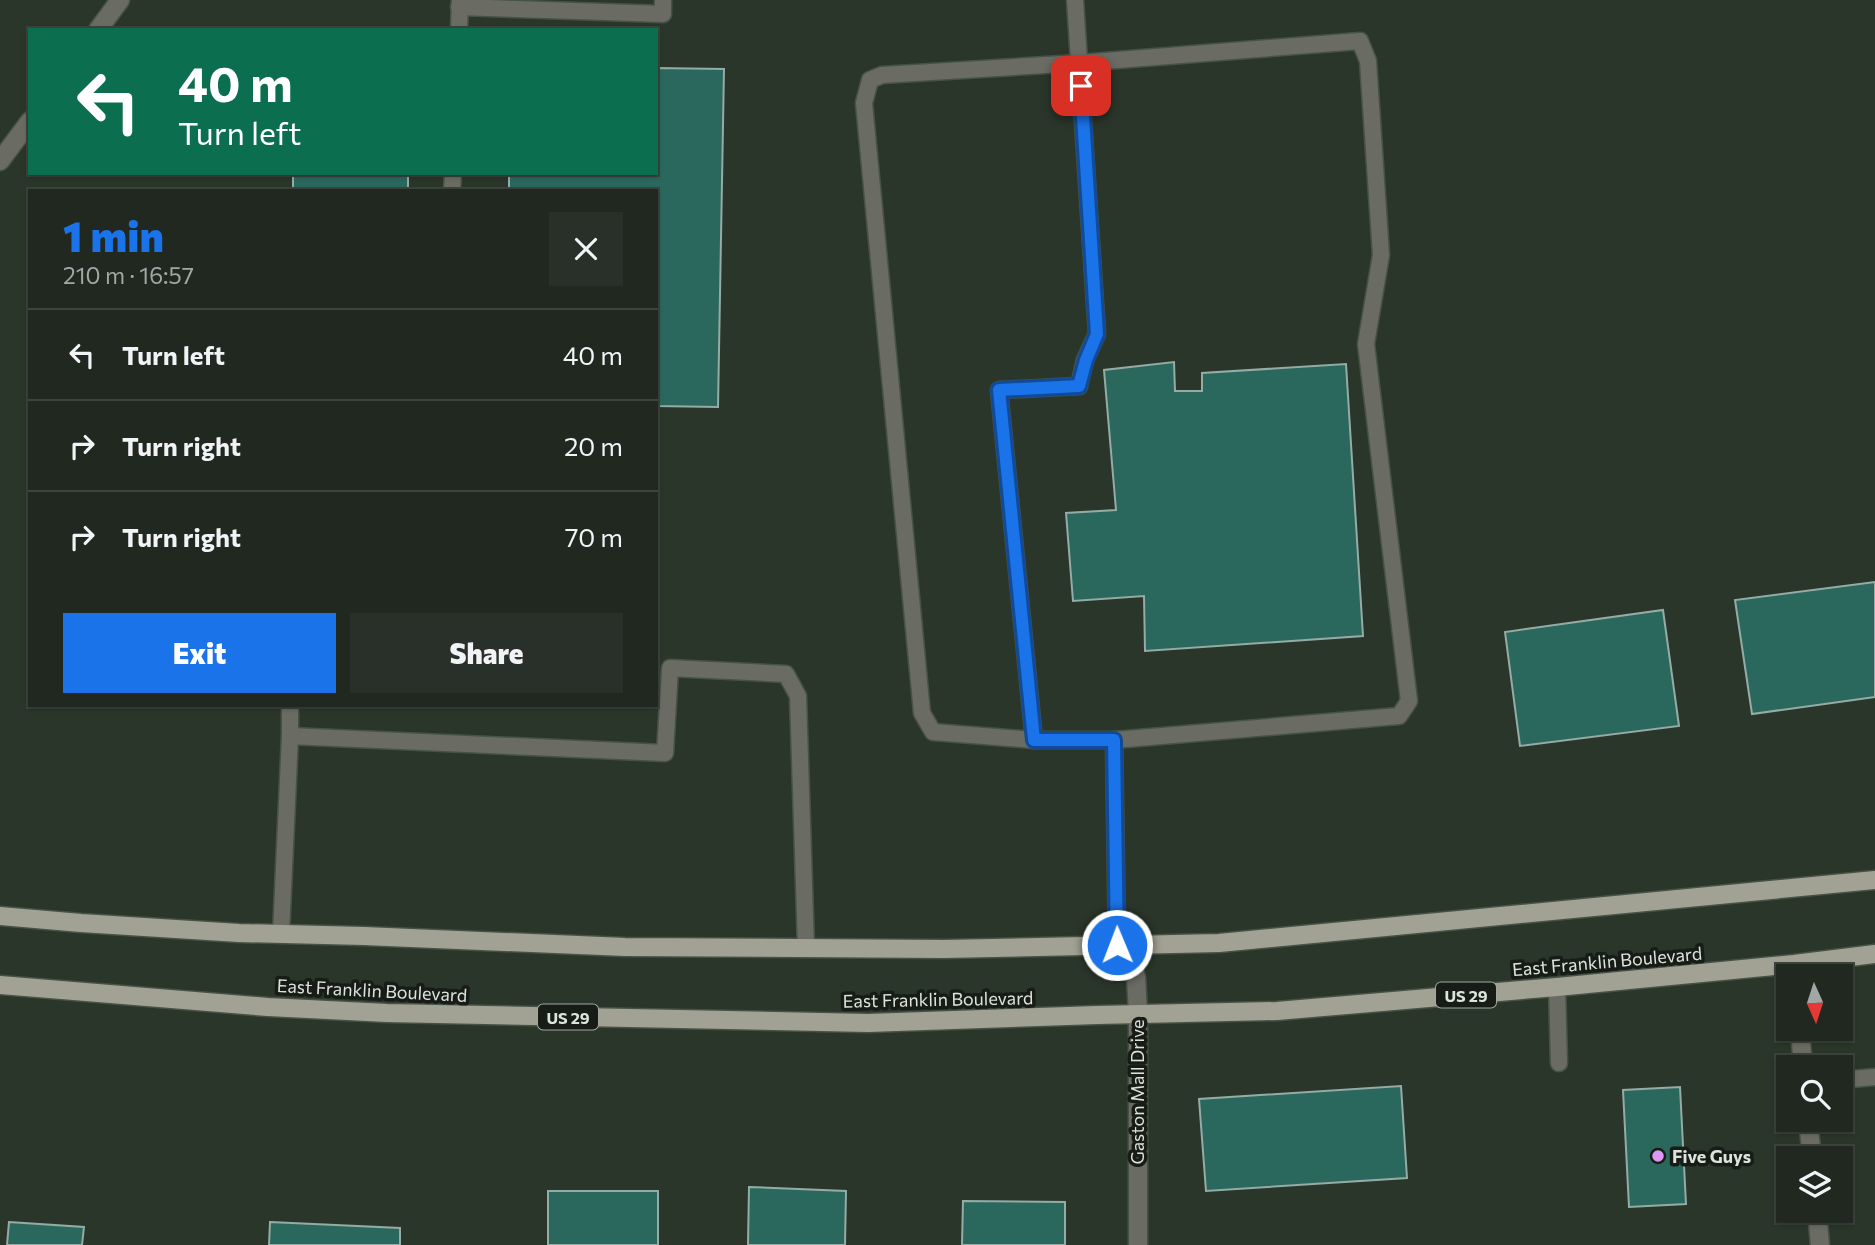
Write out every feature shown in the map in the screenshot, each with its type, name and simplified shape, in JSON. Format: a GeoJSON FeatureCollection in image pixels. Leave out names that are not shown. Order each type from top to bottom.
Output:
{"type":"FeatureCollection","features":[{"type":"Feature","properties":{"kind":"main road"},"geometry":{"type":"LineString","coordinates":[[5,918],[281,934],[625,947],[944,949],[1219,943],[1875,880]]}},
{"type":"Feature","properties":{"kind":"main road","name":"East Franklin Boulevard"},"geometry":{"type":"LineString","coordinates":[[1825,964],[1875,954]]}},
{"type":"Feature","properties":{"kind":"main road","name":"East Franklin Boulevard"},"geometry":{"type":"LineString","coordinates":[[0,985],[387,1013],[867,1023],[1277,1011],[1776,971]]}},
{"type":"Feature","properties":{"kind":"street"},"geometry":{"type":"LineString","coordinates":[[99,28],[120,0]]}},
{"type":"Feature","properties":{"kind":"street"},"geometry":{"type":"LineString","coordinates":[[0,161],[28,124]]}},
{"type":"Feature","properties":{"kind":"street","name":"Gaston Mall Drive"},"geometry":{"type":"LineString","coordinates":[[1117,945],[1132,965],[1136,977],[1138,1245]]}},
{"type":"Feature","properties":{"kind":"street"},"geometry":{"type":"LineString","coordinates":[[1818,1223],[1821,1245]]}},
{"type":"Feature","properties":{"kind":"lane"},"geometry":{"type":"LineString","coordinates":[[459,28],[459,4],[663,14],[663,0]]}},
{"type":"Feature","properties":{"kind":"lane"},"geometry":{"type":"LineString","coordinates":[[1034,740],[999,390],[1079,386],[1097,334],[1075,0]]}},
{"type":"Feature","properties":{"kind":"lane"},"geometry":{"type":"LineString","coordinates":[[1360,41],[1368,61],[1381,255],[1366,344],[1409,701],[1399,716],[1114,740],[1034,740],[933,732],[922,713],[864,103],[870,80],[882,75],[1079,63],[1360,41]]}},
{"type":"Feature","properties":{"kind":"lane"},"geometry":{"type":"LineString","coordinates":[[290,736],[665,753],[670,668],[786,674],[798,696],[806,948]]}},
{"type":"Feature","properties":{"kind":"lane"},"geometry":{"type":"LineString","coordinates":[[281,934],[290,707]]}},
{"type":"Feature","properties":{"kind":"lane"},"geometry":{"type":"LineString","coordinates":[[1114,740],[1117,945]]}},
{"type":"Feature","properties":{"kind":"lane"},"geometry":{"type":"LineString","coordinates":[[1557,987],[1559,1063]]}},
{"type":"Feature","properties":{"kind":"lane"},"geometry":{"type":"LineString","coordinates":[[1853,1079],[1875,1077]]}},
{"type":"Feature","properties":{"kind":"building"},"geometry":{"type":"Polygon","coordinates":[[[658,68],[724,69],[718,407],[658,406],[658,189],[509,189],[509,175],[658,175],[658,68]]]}},
{"type":"Feature","properties":{"kind":"building"},"geometry":{"type":"Polygon","coordinates":[[[293,175],[408,175],[408,189],[293,189],[293,175]]]}},
{"type":"Feature","properties":{"kind":"building"},"geometry":{"type":"Polygon","coordinates":[[[1174,362],[1175,391],[1202,391],[1202,373],[1346,364],[1363,636],[1145,651],[1144,596],[1073,601],[1066,513],[1116,510],[1104,370],[1174,362]]]}},
{"type":"Feature","properties":{"kind":"building"},"geometry":{"type":"Polygon","coordinates":[[[1875,582],[1875,697],[1752,714],[1735,600],[1875,582]]]}},
{"type":"Feature","properties":{"kind":"building"},"geometry":{"type":"Polygon","coordinates":[[[1663,610],[1679,726],[1520,746],[1505,632],[1663,610]]]}},
{"type":"Feature","properties":{"kind":"building"},"geometry":{"type":"Polygon","coordinates":[[[1401,1086],[1407,1178],[1206,1191],[1199,1099],[1401,1086]]]}},
{"type":"Feature","properties":{"kind":"building"},"geometry":{"type":"Polygon","coordinates":[[[1680,1087],[1686,1204],[1629,1207],[1623,1090],[1680,1087]]]}},
{"type":"Feature","properties":{"kind":"building"},"geometry":{"type":"Polygon","coordinates":[[[749,1187],[846,1191],[845,1245],[748,1245],[749,1187]]]}},
{"type":"Feature","properties":{"kind":"building"},"geometry":{"type":"Polygon","coordinates":[[[548,1191],[658,1191],[658,1245],[548,1245],[548,1191]]]}},
{"type":"Feature","properties":{"kind":"building"},"geometry":{"type":"Polygon","coordinates":[[[963,1201],[1065,1202],[1065,1245],[962,1245],[963,1201]]]}},
{"type":"Feature","properties":{"kind":"building"},"geometry":{"type":"Polygon","coordinates":[[[9,1222],[84,1227],[82,1245],[7,1245],[9,1222]]]}},
{"type":"Feature","properties":{"kind":"building"},"geometry":{"type":"Polygon","coordinates":[[[270,1222],[400,1228],[400,1245],[269,1245],[270,1222]]]}},
{"type":"Feature","properties":{"kind":"place","name":"Five Guys"},"geometry":{"type":"Point","coordinates":[1658,1156]}},
{"type":"Feature","properties":{"kind":"route"},"geometry":{"type":"LineString","coordinates":[[1081,86],[1097,334],[1079,386],[999,390],[1034,740],[1114,740],[1117,945]]}}]}
